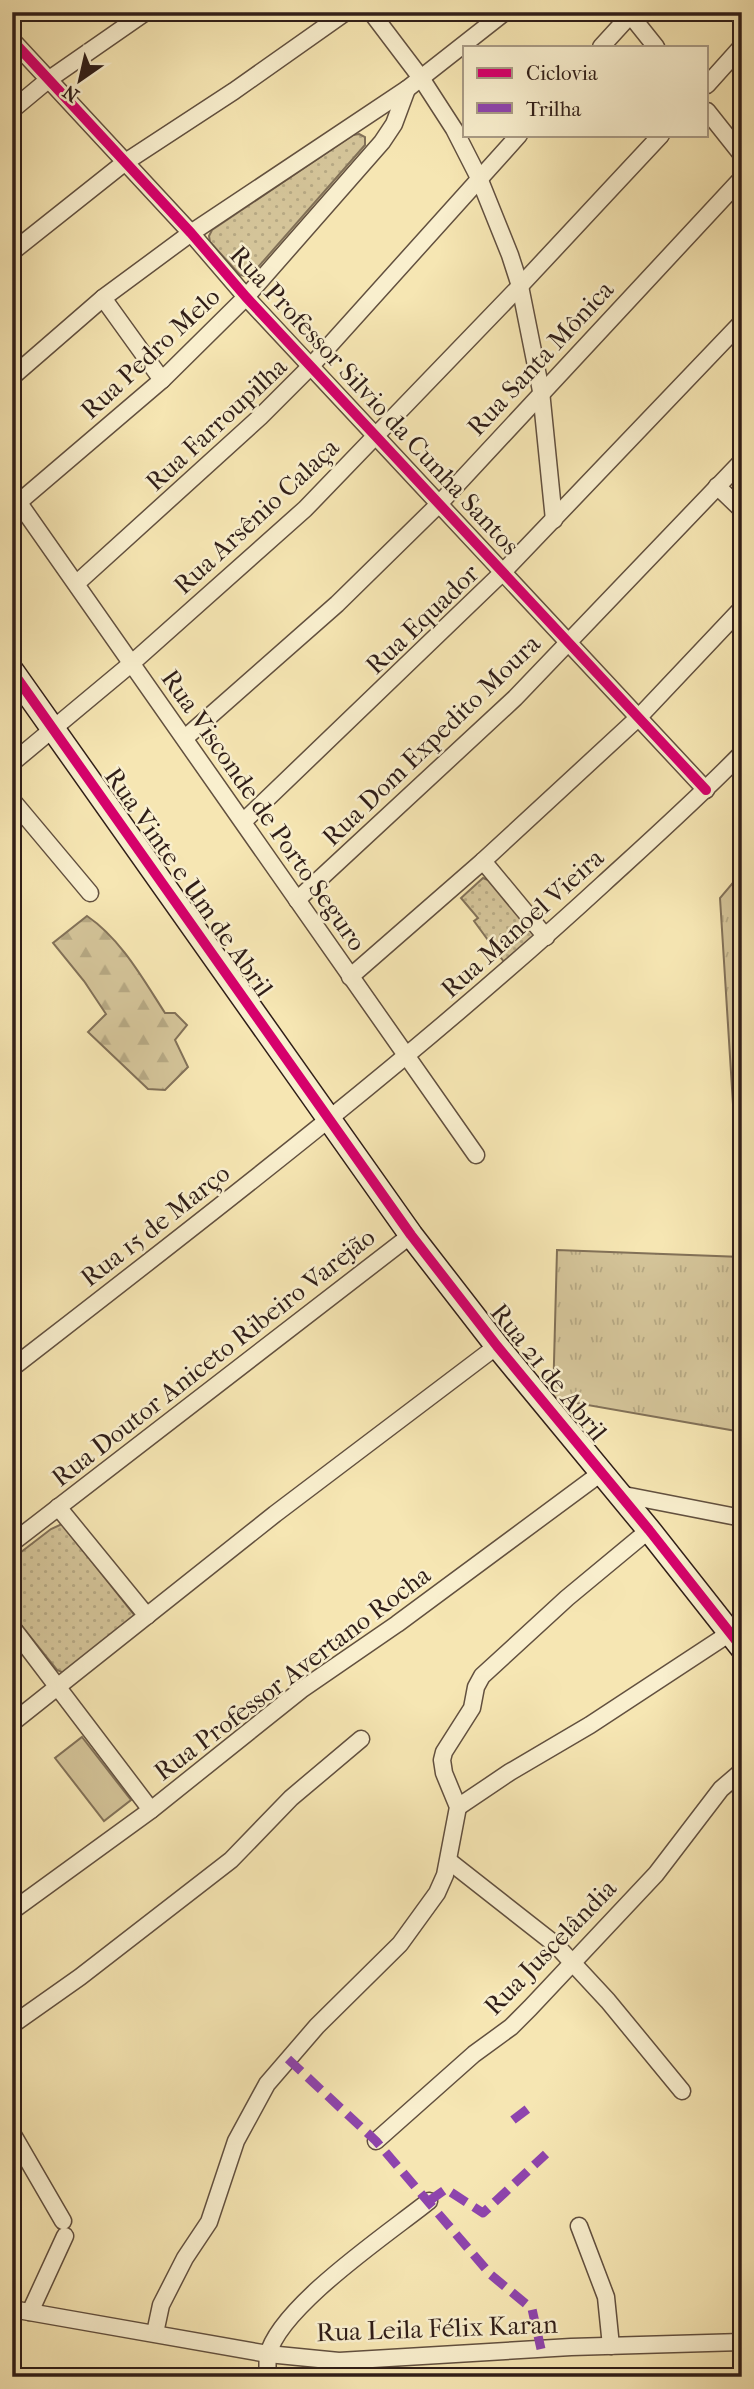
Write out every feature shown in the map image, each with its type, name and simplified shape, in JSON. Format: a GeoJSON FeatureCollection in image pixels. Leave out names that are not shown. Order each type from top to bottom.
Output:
{"type":"FeatureCollection","features":[{"type":"Feature","properties":{"kind":"street"},"geometry":{"type":"LineString","coordinates":[[12,110],[48,80],[146,12]]}},
{"type":"Feature","properties":{"kind":"street"},"geometry":{"type":"LineString","coordinates":[[12,252],[124,163],[234,91],[346,12]]}},
{"type":"Feature","properties":{"kind":"street"},"geometry":{"type":"LineString","coordinates":[[371,12],[422,78],[454,129],[479,177],[520,286],[541,391],[554,520]]}},
{"type":"Feature","properties":{"kind":"street"},"geometry":{"type":"LineString","coordinates":[[12,377],[103,298],[191,233],[407,89],[505,12]]}},
{"type":"Feature","properties":{"kind":"street"},"geometry":{"type":"LineString","coordinates":[[602,46],[631,13],[655,46]]}},
{"type":"Feature","properties":{"kind":"street","name":"Rua Professor Silvio da Cunha Santos"},"geometry":{"type":"LineString","coordinates":[[12,40],[375,437],[706,790]]}},
{"type":"Feature","properties":{"kind":"street"},"geometry":{"type":"LineString","coordinates":[[708,84],[742,46]]}},
{"type":"Feature","properties":{"kind":"street","name":"Rua Pedro Melo"},"geometry":{"type":"LineString","coordinates":[[15,501],[162,380],[246,297],[382,142],[394,124],[407,89]]}},
{"type":"Feature","properties":{"kind":"street"},"geometry":{"type":"LineString","coordinates":[[708,112],[742,155]]}},
{"type":"Feature","properties":{"kind":"street","name":"Rua Farroupilha"},"geometry":{"type":"LineString","coordinates":[[77,583],[260,417],[311,366],[518,136]]}},
{"type":"Feature","properties":{"kind":"street","name":"Rua Arsênio Calaça"},"geometry":{"type":"LineString","coordinates":[[12,763],[132,663],[305,509],[660,136]]}},
{"type":"Feature","properties":{"kind":"street","name":"Rua Santa Mônica"},"geometry":{"type":"LineString","coordinates":[[185,738],[337,604],[439,504],[541,391],[742,178]]}},
{"type":"Feature","properties":{"kind":"street"},"geometry":{"type":"LineString","coordinates":[[103,298],[162,380]]}},
{"type":"Feature","properties":{"kind":"street","name":"Rua Equador"},"geometry":{"type":"LineString","coordinates":[[244,821],[503,572],[742,322]]}},
{"type":"Feature","properties":{"kind":"street","name":"Rua Dom Expedito Moura"},"geometry":{"type":"LineString","coordinates":[[297,900],[515,698],[742,461]]}},
{"type":"Feature","properties":{"kind":"street"},"geometry":{"type":"LineString","coordinates":[[717,486],[742,510]]}},
{"type":"Feature","properties":{"kind":"street","name":"Rua Visconde de Porto Seguro"},"geometry":{"type":"LineString","coordinates":[[15,501],[77,583],[476,1155]]}},
{"type":"Feature","properties":{"kind":"street"},"geometry":{"type":"LineString","coordinates":[[350,977],[483,861],[639,717],[742,608]]}},
{"type":"Feature","properties":{"kind":"street","name":"Rua Vinte e Um de Abril"},"geometry":{"type":"LineString","coordinates":[[12,671],[328,1120]]}},
{"type":"Feature","properties":{"kind":"street","name":"Rua Manoel Vieira"},"geometry":{"type":"LineString","coordinates":[[328,1120],[407,1057],[546,937],[706,790],[742,753]]}},
{"type":"Feature","properties":{"kind":"street"},"geometry":{"type":"LineString","coordinates":[[12,800],[90,893]]}},
{"type":"Feature","properties":{"kind":"street"},"geometry":{"type":"LineString","coordinates":[[483,861],[546,937]]}},
{"type":"Feature","properties":{"kind":"street","name":"Rua 21 de Abril"},"geometry":{"type":"LineString","coordinates":[[328,1120],[411,1235],[497,1346],[649,1530],[736,1641]]}},
{"type":"Feature","properties":{"kind":"street","name":"Rua 15 de Março"},"geometry":{"type":"LineString","coordinates":[[12,1368],[328,1120]]}},
{"type":"Feature","properties":{"kind":"street","name":"Rua Doutor Aniceto Ribeiro Varejão"},"geometry":{"type":"LineString","coordinates":[[12,1544],[411,1235]]}},
{"type":"Feature","properties":{"kind":"street"},"geometry":{"type":"LineString","coordinates":[[12,1723],[275,1514],[497,1346]]}},
{"type":"Feature","properties":{"kind":"street","name":"Rua Professor Avertano Rocha"},"geometry":{"type":"LineString","coordinates":[[12,1912],[151,1810],[301,1690],[397,1624],[601,1473]]}},
{"type":"Feature","properties":{"kind":"street"},"geometry":{"type":"LineString","coordinates":[[618,1494],[742,1518]]}},
{"type":"Feature","properties":{"kind":"street"},"geometry":{"type":"LineString","coordinates":[[58,1507],[147,1616]]}},
{"type":"Feature","properties":{"kind":"street"},"geometry":{"type":"LineString","coordinates":[[155,2333],[161,2305],[185,2258],[208,2222],[236,2141],[267,2084],[317,2026],[400,1944],[437,1893],[449,1861],[458,1807],[444,1773],[442,1760],[444,1752],[472,1708],[477,1683],[566,1598],[649,1530]]}},
{"type":"Feature","properties":{"kind":"street"},"geometry":{"type":"LineString","coordinates":[[12,1627],[151,1810]]}},
{"type":"Feature","properties":{"kind":"street"},"geometry":{"type":"LineString","coordinates":[[458,1807],[571,1734],[736,1641]]}},
{"type":"Feature","properties":{"kind":"street"},"geometry":{"type":"LineString","coordinates":[[12,2025],[80,1978],[230,1860],[292,1798],[361,1740]]}},
{"type":"Feature","properties":{"kind":"street","name":"Rua Juscelândia"},"geometry":{"type":"LineString","coordinates":[[376,2141],[474,2054],[511,2026],[656,1874],[721,1789],[742,1772]]}},
{"type":"Feature","properties":{"kind":"street"},"geometry":{"type":"LineString","coordinates":[[449,1861],[543,1933],[608,2001],[682,2091]]}},
{"type":"Feature","properties":{"kind":"street"},"geometry":{"type":"LineString","coordinates":[[12,2133],[64,2228],[30,2312]]}},
{"type":"Feature","properties":{"kind":"street"},"geometry":{"type":"LineString","coordinates":[[267,2377],[268,2354],[284,2325],[307,2298],[429,2202]]}},
{"type":"Feature","properties":{"kind":"street"},"geometry":{"type":"LineString","coordinates":[[579,2226],[606,2297],[611,2346]]}},
{"type":"Feature","properties":{"kind":"street","name":"Rua Leila Félix Karan"},"geometry":{"type":"LineString","coordinates":[[12,2309],[268,2354],[345,2361],[611,2346],[742,2342]]}},
{"type":"Feature","properties":{"kind":"green space"},"geometry":{"type":"Polygon","coordinates":[[[353,135],[365,137],[365,145],[252,274],[240,275],[210,242],[212,230],[353,135]]]}},
{"type":"Feature","properties":{"kind":"green space"},"geometry":{"type":"Polygon","coordinates":[[[742,872],[742,1247],[720,898],[742,872]]]}},
{"type":"Feature","properties":{"kind":"green space"},"geometry":{"type":"Polygon","coordinates":[[[483,878],[488,880],[537,936],[507,966],[474,921],[478,918],[461,898],[483,878]]]}},
{"type":"Feature","properties":{"kind":"green space"},"geometry":{"type":"Polygon","coordinates":[[[87,916],[121,948],[165,1013],[175,1013],[187,1025],[175,1040],[188,1067],[165,1090],[148,1089],[88,1032],[106,1014],[84,981],[53,943],[87,916]]]}},
{"type":"Feature","properties":{"kind":"green space"},"geometry":{"type":"Polygon","coordinates":[[[557,1250],[742,1257],[742,1432],[553,1399],[557,1250]]]}},
{"type":"Feature","properties":{"kind":"green space"},"geometry":{"type":"Polygon","coordinates":[[[62,1524],[135,1616],[64,1673],[57,1670],[12,1614],[12,1559],[51,1529],[62,1524]]]}},
{"type":"Feature","properties":{"kind":"green space"},"geometry":{"type":"Polygon","coordinates":[[[82,1737],[131,1800],[104,1821],[55,1758],[82,1737]]]}},
{"type":"Feature","properties":{"kind":"waterway"},"geometry":{"type":"LineString","coordinates":[[736,2275],[742,2281]]}},
{"type":"Feature","properties":{"kind":"marked path"},"geometry":{"type":"LineString","coordinates":[[288,2059],[376,2141],[491,2275],[532,2309],[541,2349]]}},
{"type":"Feature","properties":{"kind":"marked path"},"geometry":{"type":"LineString","coordinates":[[513,2120],[534,2104]]}},
{"type":"Feature","properties":{"kind":"marked path"},"geometry":{"type":"LineString","coordinates":[[429,2201],[446,2189],[483,2213],[546,2154]]}},
{"type":"Feature","properties":{"kind":"cycle path"},"geometry":{"type":"LineString","coordinates":[[12,40],[191,233],[246,297],[706,790]]}},
{"type":"Feature","properties":{"kind":"cycle path"},"geometry":{"type":"LineString","coordinates":[[12,671],[411,1235],[497,1346],[649,1530],[742,1648]]}}]}
